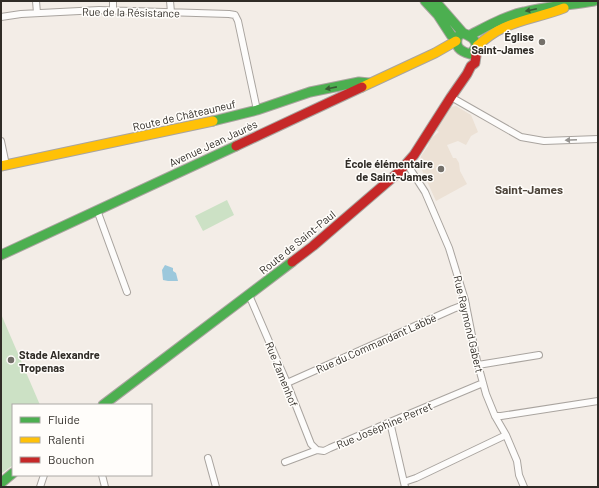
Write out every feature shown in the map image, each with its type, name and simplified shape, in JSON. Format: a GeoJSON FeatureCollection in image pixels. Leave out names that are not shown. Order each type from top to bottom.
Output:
{"type":"FeatureCollection","features":[{"type":"Feature","properties":{"kind":"main road"},"geometry":{"type":"LineString","coordinates":[[425,1],[438,14],[451,35],[465,44]]}},
{"type":"Feature","properties":{"kind":"main road"},"geometry":{"type":"LineString","coordinates":[[435,1],[465,44]]}},
{"type":"Feature","properties":{"kind":"main road","name":"Avenue Jean Jaurès"},"geometry":{"type":"LineString","coordinates":[[465,44],[504,18],[523,12],[548,7],[594,1]]}},
{"type":"Feature","properties":{"kind":"main road","name":"Avenue Jean Jaurès"},"geometry":{"type":"LineString","coordinates":[[1,255],[435,53],[491,35],[525,20],[552,14],[570,5]]}},
{"type":"Feature","properties":{"kind":"main road","name":"Route de Saint-Paul"},"geometry":{"type":"LineString","coordinates":[[104,404],[313,246],[390,181],[414,155],[471,66],[475,63],[476,56],[465,44]]}},
{"type":"Feature","properties":{"kind":"main road","name":"Route de Châteauneuf"},"geometry":{"type":"LineString","coordinates":[[3,165],[184,128],[257,110],[310,92],[359,82],[370,83]]}},
{"type":"Feature","properties":{"kind":"main road"},"geometry":{"type":"LineString","coordinates":[[1,483],[12,475]]}},
{"type":"Feature","properties":{"kind":"street"},"geometry":{"type":"LineString","coordinates":[[36,1],[37,13]]}},
{"type":"Feature","properties":{"kind":"street"},"geometry":{"type":"LineString","coordinates":[[113,1],[113,10]]}},
{"type":"Feature","properties":{"kind":"street"},"geometry":{"type":"LineString","coordinates":[[170,1],[171,12]]}},
{"type":"Feature","properties":{"kind":"street","name":"Rue de la Résistance"},"geometry":{"type":"LineString","coordinates":[[1,17],[21,14],[99,10],[235,15],[238,21],[257,110]]}},
{"type":"Feature","properties":{"kind":"street"},"geometry":{"type":"LineString","coordinates":[[451,97],[521,137],[544,140],[598,139]]}},
{"type":"Feature","properties":{"kind":"street"},"geometry":{"type":"LineString","coordinates":[[1,141],[3,165]]}},
{"type":"Feature","properties":{"kind":"street","name":"Rue Raymond Gabert"},"geometry":{"type":"LineString","coordinates":[[407,164],[425,192],[449,248],[466,304],[478,365],[486,394],[495,416],[506,435],[524,487]]}},
{"type":"Feature","properties":{"kind":"street"},"geometry":{"type":"LineString","coordinates":[[97,210],[127,292]]}},
{"type":"Feature","properties":{"kind":"street","name":"Rue Zamenhof"},"geometry":{"type":"LineString","coordinates":[[249,295],[287,383],[310,444],[317,450]]}},
{"type":"Feature","properties":{"kind":"street","name":"Rue du Commandant Labbé"},"geometry":{"type":"LineString","coordinates":[[287,383],[466,304]]}},
{"type":"Feature","properties":{"kind":"street"},"geometry":{"type":"LineString","coordinates":[[478,365],[539,355]]}},
{"type":"Feature","properties":{"kind":"street","name":"Rue Joséphine Perret"},"geometry":{"type":"LineString","coordinates":[[284,462],[317,450],[324,451],[483,383]]}},
{"type":"Feature","properties":{"kind":"street"},"geometry":{"type":"LineString","coordinates":[[495,416],[598,401]]}},
{"type":"Feature","properties":{"kind":"street"},"geometry":{"type":"LineString","coordinates":[[390,422],[404,485],[427,472],[506,435]]}},
{"type":"Feature","properties":{"kind":"street"},"geometry":{"type":"LineString","coordinates":[[208,458],[216,487]]}},
{"type":"Feature","properties":{"kind":"street"},"geometry":{"type":"LineString","coordinates":[[40,487],[44,476]]}},
{"type":"Feature","properties":{"kind":"street"},"geometry":{"type":"LineString","coordinates":[[102,476],[105,487]]}},
{"type":"Feature","properties":{"kind":"shaded area","name":"École élémentaire de Saint-James"},"geometry":{"type":"Polygon","coordinates":[[[456,106],[471,115],[478,132],[471,136],[466,145],[458,141],[447,145],[453,158],[456,158],[459,163],[460,171],[467,184],[436,201],[420,166],[421,156],[428,146],[430,139],[439,132],[436,130],[440,122],[451,107],[456,106]]]}},
{"type":"Feature","properties":{"kind":"green space"},"geometry":{"type":"Polygon","coordinates":[[[227,200],[234,215],[203,231],[195,216],[227,200]]]}},
{"type":"Feature","properties":{"kind":"green space","name":"Stade Alexandre Tropenas"},"geometry":{"type":"Polygon","coordinates":[[[1,314],[40,404],[12,404],[12,466],[1,474],[1,314]]]}},
{"type":"Feature","properties":{"kind":"water"},"geometry":{"type":"Polygon","coordinates":[[[165,265],[173,268],[178,281],[163,280],[162,270],[165,265]]]}},
{"type":"Feature","properties":{"kind":"traffic: fast"},"geometry":{"type":"LineString","coordinates":[[425,1],[438,15],[456,40]]}},
{"type":"Feature","properties":{"kind":"traffic: fast"},"geometry":{"type":"LineString","coordinates":[[435,1],[463,33]]}},
{"type":"Feature","properties":{"kind":"traffic: fast"},"geometry":{"type":"LineString","coordinates":[[470,35],[517,14],[541,8],[594,1]]}},
{"type":"Feature","properties":{"kind":"traffic: fast"},"geometry":{"type":"LineString","coordinates":[[463,33],[475,42],[476,48],[470,54],[461,50],[457,46],[458,36],[463,33]]}},
{"type":"Feature","properties":{"kind":"traffic: fast"},"geometry":{"type":"LineString","coordinates":[[213,121],[257,110],[310,92],[359,82],[369,83]]}},
{"type":"Feature","properties":{"kind":"traffic: fast"},"geometry":{"type":"LineString","coordinates":[[1,255],[236,146]]}},
{"type":"Feature","properties":{"kind":"traffic: fast"},"geometry":{"type":"LineString","coordinates":[[104,404],[292,262]]}},
{"type":"Feature","properties":{"kind":"traffic: fast"},"geometry":{"type":"LineString","coordinates":[[1,483],[12,474]]}},
{"type":"Feature","properties":{"kind":"traffic: slow"},"geometry":{"type":"LineString","coordinates":[[477,46],[503,28],[564,8]]}},
{"type":"Feature","properties":{"kind":"traffic: slow"},"geometry":{"type":"LineString","coordinates":[[362,87],[435,53],[456,41]]}},
{"type":"Feature","properties":{"kind":"traffic: slow"},"geometry":{"type":"LineString","coordinates":[[1,166],[213,121]]}},
{"type":"Feature","properties":{"kind":"traffic: jam"},"geometry":{"type":"LineString","coordinates":[[292,262],[313,246],[399,172],[414,155],[471,66],[475,63],[475,51]]}},
{"type":"Feature","properties":{"kind":"traffic: jam"},"geometry":{"type":"LineString","coordinates":[[236,146],[362,87]]}},
{"type":"Feature","properties":{"kind":"place","name":"Église Saint-James"},"geometry":{"type":"Point","coordinates":[542,42]}},
{"type":"Feature","properties":{"kind":"place","name":"École élémentaire de Saint-James"},"geometry":{"type":"Point","coordinates":[441,169]}},
{"type":"Feature","properties":{"kind":"place","name":"Stade Alexandre Tropenas"},"geometry":{"type":"Point","coordinates":[11,360]}},
{"type":"Feature","properties":{"kind":"district","name":"Saint-James"},"geometry":{"type":"Point","coordinates":[529,189]}}]}
